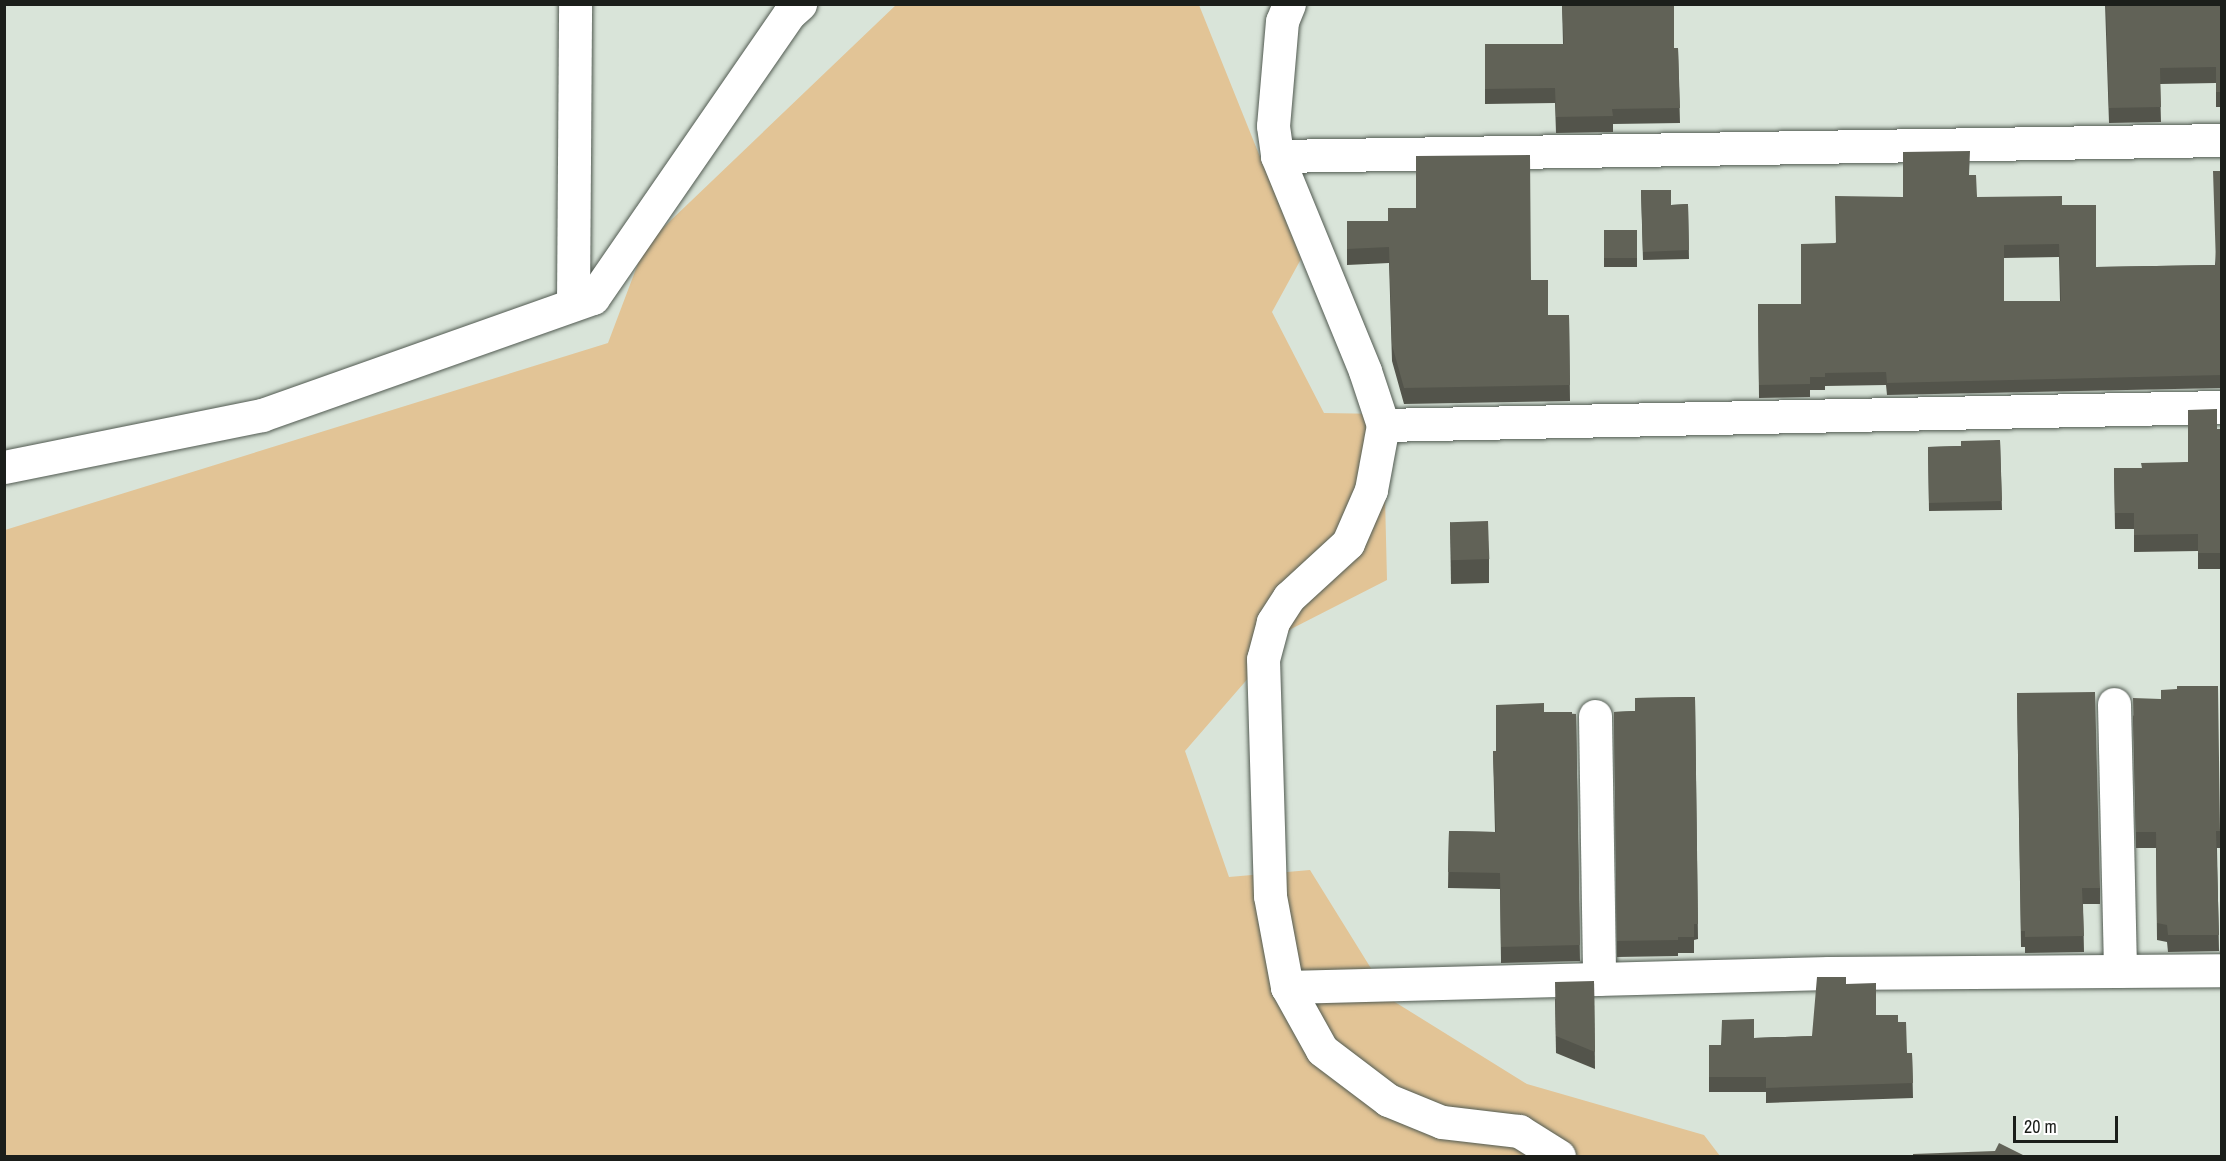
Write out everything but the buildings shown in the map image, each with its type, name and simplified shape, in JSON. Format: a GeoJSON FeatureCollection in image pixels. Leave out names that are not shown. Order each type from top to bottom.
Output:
{"type":"FeatureCollection","features":[{"type":"Feature","properties":{"kind":"street"},"geometry":{"type":"LineString","coordinates":[[573,304],[575,4]]}},
{"type":"Feature","properties":{"kind":"street"},"geometry":{"type":"LineString","coordinates":[[4,467],[262,415],[592,298],[789,14],[800,4]]}},
{"type":"Feature","properties":{"kind":"street"},"geometry":{"type":"LineString","coordinates":[[1289,4],[1282,21],[1273,126],[1277,156],[1365,371],[1383,424],[1371,490],[1348,543],[1289,597],[1273,622],[1263,659],[1270,896],[1287,987],[1322,1050],[1388,1100],[1443,1122],[1519,1131],[1559,1156]]}},
{"type":"Feature","properties":{"kind":"street"},"geometry":{"type":"LineString","coordinates":[[1277,156],[2222,140]]}},
{"type":"Feature","properties":{"kind":"street"},"geometry":{"type":"LineString","coordinates":[[1383,424],[2222,407]]}},
{"type":"Feature","properties":{"kind":"street"},"geometry":{"type":"LineString","coordinates":[[2114,704],[2120,971]]}},
{"type":"Feature","properties":{"kind":"street"},"geometry":{"type":"LineString","coordinates":[[1594,716],[1599,979]]}},
{"type":"Feature","properties":{"kind":"street"},"geometry":{"type":"LineString","coordinates":[[1287,987],[1829,973],[2222,970]]}},
{"type":"Feature","properties":{"kind":"shaded area"},"geometry":{"type":"Polygon","coordinates":[[[897,4],[1199,5],[1301,259],[1272,312],[1324,413],[1383,414],[1387,580],[1291,629],[1185,751],[1229,877],[1310,870],[1390,999],[1527,1084],[1704,1135],[1720,1156],[5,1156],[5,530],[608,343],[645,245],[897,4]]]}}]}
